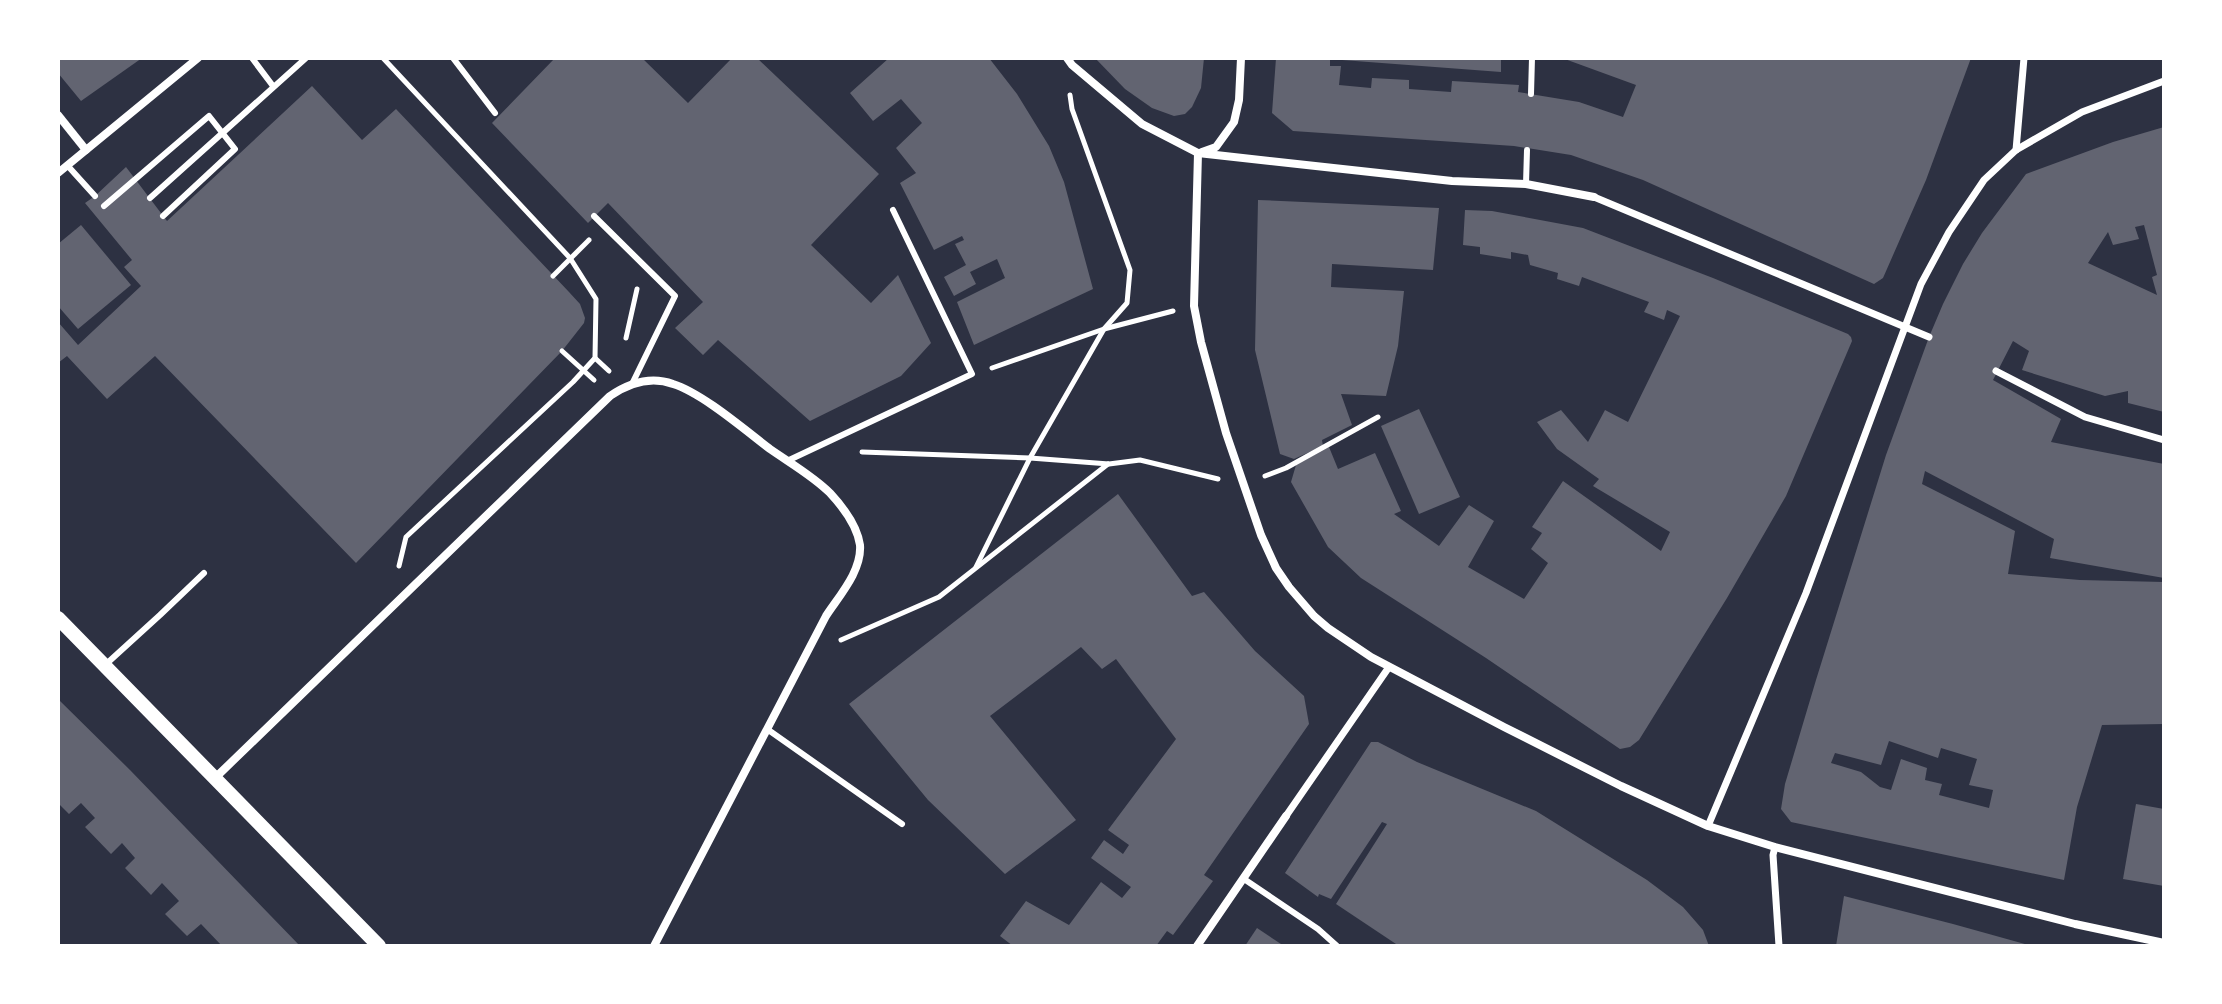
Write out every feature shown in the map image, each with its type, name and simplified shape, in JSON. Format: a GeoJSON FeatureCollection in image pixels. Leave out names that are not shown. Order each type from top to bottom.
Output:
{"type":"FeatureCollection","features":[{"type":"Feature","properties":{"kind":"street"},"geometry":{"type":"LineString","coordinates":[[58,173],[197,58]]}},
{"type":"Feature","properties":{"kind":"street"},"geometry":{"type":"LineString","coordinates":[[1067,58],[1142,124],[1198,153],[1452,181],[1526,184],[1594,197],[1929,337]]}},
{"type":"Feature","properties":{"kind":"street"},"geometry":{"type":"LineString","coordinates":[[1198,153],[1216,147],[1234,122],[1239,100],[1241,58]]}},
{"type":"Feature","properties":{"kind":"street"},"geometry":{"type":"LineString","coordinates":[[2016,150],[2024,58]]}},
{"type":"Feature","properties":{"kind":"street"},"geometry":{"type":"LineString","coordinates":[[1708,826],[1806,593],[1921,284],[1966,204],[1984,180],[2016,150],[2082,112],[2164,81]]}},
{"type":"Feature","properties":{"kind":"street"},"geometry":{"type":"LineString","coordinates":[[58,115],[86,150]]}},
{"type":"Feature","properties":{"kind":"street"},"geometry":{"type":"LineString","coordinates":[[1198,153],[1194,306],[1201,342],[1226,433],[1265,544],[1289,587],[1328,628],[1389,667],[1621,786],[1708,826],[1775,847],[2075,924],[2164,943]]}},
{"type":"Feature","properties":{"kind":"street"},"geometry":{"type":"LineString","coordinates":[[1996,371],[2085,417],[2164,440]]}},
{"type":"Feature","properties":{"kind":"street"},"geometry":{"type":"LineString","coordinates":[[214,779],[610,396],[629,384],[660,381],[686,390],[828,491],[845,510],[860,546],[859,560],[849,582],[826,616],[654,946]]}},
{"type":"Feature","properties":{"kind":"street"},"geometry":{"type":"LineString","coordinates":[[58,618],[379,946]]}},
{"type":"Feature","properties":{"kind":"street"},"geometry":{"type":"LineString","coordinates":[[1197,946],[1389,667]]}},
{"type":"Feature","properties":{"kind":"street"},"geometry":{"type":"LineString","coordinates":[[1775,847],[1779,946]]}},
{"type":"Feature","properties":{"kind":"lane"},"geometry":{"type":"LineString","coordinates":[[252,58],[273,86]]}},
{"type":"Feature","properties":{"kind":"lane"},"geometry":{"type":"LineString","coordinates":[[150,198],[306,58]]}},
{"type":"Feature","properties":{"kind":"lane"},"geometry":{"type":"LineString","coordinates":[[453,58],[495,113]]}},
{"type":"Feature","properties":{"kind":"lane"},"geometry":{"type":"LineString","coordinates":[[1531,94],[1532,58]]}},
{"type":"Feature","properties":{"kind":"lane"},"geometry":{"type":"LineString","coordinates":[[104,206],[209,116],[235,149],[163,216]]}},
{"type":"Feature","properties":{"kind":"lane"},"geometry":{"type":"LineString","coordinates":[[1526,184],[1527,150]]}},
{"type":"Feature","properties":{"kind":"lane"},"geometry":{"type":"LineString","coordinates":[[67,165],[95,196]]}},
{"type":"Feature","properties":{"kind":"lane"},"geometry":{"type":"LineString","coordinates":[[787,461],[972,374],[893,210]]}},
{"type":"Feature","properties":{"kind":"lane"},"geometry":{"type":"LineString","coordinates":[[594,216],[675,296],[629,384]]}},
{"type":"Feature","properties":{"kind":"lane"},"geometry":{"type":"LineString","coordinates":[[104,666],[204,573]]}},
{"type":"Feature","properties":{"kind":"lane"},"geometry":{"type":"LineString","coordinates":[[767,729],[902,824]]}},
{"type":"Feature","properties":{"kind":"lane"},"geometry":{"type":"LineString","coordinates":[[1244,879],[1318,929],[1337,946]]}},
{"type":"Feature","properties":{"kind":"path"},"geometry":{"type":"LineString","coordinates":[[383,58],[570,258],[596,299],[595,358],[406,537],[389,610]]}},
{"type":"Feature","properties":{"kind":"path"},"geometry":{"type":"LineString","coordinates":[[976,567],[1030,458],[1104,329],[1127,303],[1130,270],[1072,109],[1069,87]]}},
{"type":"Feature","properties":{"kind":"path"},"geometry":{"type":"LineString","coordinates":[[553,276],[593,237]]}},
{"type":"Feature","properties":{"kind":"path"},"geometry":{"type":"LineString","coordinates":[[629,384],[621,367],[621,359],[638,289],[633,281]]}},
{"type":"Feature","properties":{"kind":"path"},"geometry":{"type":"LineString","coordinates":[[972,374],[1104,329],[1194,306]]}},
{"type":"Feature","properties":{"kind":"path"},"geometry":{"type":"LineString","coordinates":[[562,351],[595,381]]}},
{"type":"Feature","properties":{"kind":"path"},"geometry":{"type":"LineString","coordinates":[[595,358],[607,369]]}},
{"type":"Feature","properties":{"kind":"path"},"geometry":{"type":"LineString","coordinates":[[573,382],[584,393]]}},
{"type":"Feature","properties":{"kind":"path"},"geometry":{"type":"LineString","coordinates":[[813,450],[1109,464],[1140,460],[1243,485],[1286,468],[1378,417]]}},
{"type":"Feature","properties":{"kind":"path"},"geometry":{"type":"LineString","coordinates":[[805,656],[939,597],[1109,464]]}},
{"type":"Feature","properties":{"kind":"building"},"geometry":{"type":"Polygon","coordinates":[[[58,58],[142,58],[81,101],[58,73],[58,58]]]}},
{"type":"Feature","properties":{"kind":"building"},"geometry":{"type":"Polygon","coordinates":[[[555,58],[642,58],[688,103],[732,58],[757,58],[879,174],[811,245],[871,303],[898,275],[931,343],[901,376],[810,421],[718,340],[703,355],[675,328],[703,302],[608,203],[588,223],[492,123],[555,58]]]}},
{"type":"Feature","properties":{"kind":"building"},"geometry":{"type":"Polygon","coordinates":[[[889,58],[989,58],[1017,94],[1049,146],[1064,182],[1093,289],[974,345],[957,302],[1005,278],[997,259],[970,272],[976,284],[954,296],[944,277],[966,265],[955,244],[964,240],[962,236],[934,250],[900,183],[916,173],[896,148],[922,123],[901,99],[873,121],[850,93],[889,58]]]}},
{"type":"Feature","properties":{"kind":"building"},"geometry":{"type":"Polygon","coordinates":[[[1095,58],[1204,58],[1201,88],[1192,107],[1185,114],[1174,116],[1152,108],[1125,89],[1095,58]]]}},
{"type":"Feature","properties":{"kind":"building"},"geometry":{"type":"Polygon","coordinates":[[[1276,58],[1330,58],[1330,66],[1341,66],[1339,85],[1371,88],[1372,78],[1409,80],[1409,89],[1451,92],[1452,81],[1519,85],[1518,92],[1579,102],[1623,117],[1636,85],[1562,58],[1971,58],[1926,180],[1883,278],[1874,284],[1643,180],[1571,155],[1514,146],[1293,131],[1272,113],[1276,58]]]}},
{"type":"Feature","properties":{"kind":"building"},"geometry":{"type":"Polygon","coordinates":[[[1501,58],[1501,72],[1342,60],[1501,58]]]}},
{"type":"Feature","properties":{"kind":"building"},"geometry":{"type":"Polygon","coordinates":[[[312,86],[362,140],[396,109],[580,304],[585,318],[562,351],[356,563],[155,356],[107,399],[67,356],[58,363],[58,322],[78,345],[141,286],[124,267],[132,260],[85,203],[126,167],[167,221],[312,86]]]}},
{"type":"Feature","properties":{"kind":"building"},"geometry":{"type":"Polygon","coordinates":[[[2164,127],[2164,412],[2128,403],[2128,391],[2105,396],[2022,370],[2029,351],[2013,341],[1993,380],[2061,419],[2051,442],[2164,464],[2164,578],[2050,558],[2054,539],[1925,471],[1922,484],[2015,531],[2008,574],[2164,582],[2164,724],[2102,725],[2077,807],[2064,880],[1791,822],[1781,809],[1785,784],[1886,455],[1943,304],[1982,233],[2026,174],[2164,127]],[[2144,225],[2135,227],[2139,239],[2113,245],[2108,232],[2088,263],[2157,295],[2152,277],[2157,275],[2144,225]],[[1889,741],[1881,765],[1835,753],[1831,763],[1861,772],[1880,787],[1891,790],[1901,759],[1927,768],[1925,780],[1942,784],[1939,795],[1989,808],[1993,790],[1969,785],[1977,759],[1941,748],[1938,758],[1889,741]]]}},
{"type":"Feature","properties":{"kind":"building"},"geometry":{"type":"Polygon","coordinates":[[[1258,200],[1439,208],[1433,270],[1332,264],[1331,287],[1404,291],[1398,346],[1386,396],[1341,394],[1352,425],[1322,440],[1323,446],[1294,459],[1280,454],[1255,350],[1258,200]]]}},
{"type":"Feature","properties":{"kind":"building"},"geometry":{"type":"Polygon","coordinates":[[[1465,210],[1492,211],[1583,228],[1713,278],[1851,337],[1852,341],[1786,496],[1639,740],[1630,747],[1620,749],[1361,578],[1328,547],[1291,482],[1296,465],[1329,447],[1338,469],[1375,453],[1401,511],[1394,514],[1439,546],[1469,505],[1494,521],[1468,567],[1524,599],[1548,563],[1531,549],[1542,533],[1532,527],[1563,481],[1661,551],[1670,532],[1593,486],[1599,479],[1557,449],[1537,422],[1561,410],[1588,442],[1605,410],[1628,422],[1680,316],[1667,310],[1664,320],[1644,312],[1649,302],[1582,277],[1579,286],[1557,279],[1558,273],[1530,265],[1528,255],[1511,252],[1511,259],[1480,254],[1480,247],[1463,245],[1465,210]]]}},
{"type":"Feature","properties":{"kind":"building"},"geometry":{"type":"Polygon","coordinates":[[[81,225],[131,285],[78,329],[58,306],[58,244],[81,225]]]}},
{"type":"Feature","properties":{"kind":"building"},"geometry":{"type":"Polygon","coordinates":[[[1419,409],[1460,497],[1419,514],[1381,426],[1419,409]]]}},
{"type":"Feature","properties":{"kind":"building"},"geometry":{"type":"Polygon","coordinates":[[[1118,494],[1192,596],[1204,592],[1255,651],[1304,696],[1309,724],[1204,875],[1213,881],[1173,935],[1167,931],[1156,946],[1013,946],[1000,936],[1026,901],[1069,925],[1101,882],[1122,898],[1131,887],[1091,858],[1104,840],[1123,854],[1129,845],[1108,830],[1176,739],[1116,659],[1102,669],[1081,647],[990,716],[1076,820],[1005,874],[928,800],[849,704],[1118,494]]]}},
{"type":"Feature","properties":{"kind":"building"},"geometry":{"type":"Polygon","coordinates":[[[58,699],[300,946],[222,946],[201,924],[187,936],[165,914],[179,901],[162,883],[151,895],[125,868],[135,858],[122,843],[111,854],[85,827],[95,818],[81,803],[69,814],[58,803],[58,699]]]}},
{"type":"Feature","properties":{"kind":"building"},"geometry":{"type":"Polygon","coordinates":[[[1371,742],[1378,742],[1417,762],[1536,811],[1647,880],[1683,907],[1703,930],[1709,946],[1399,946],[1336,904],[1387,824],[1382,822],[1331,899],[1319,894],[1318,897],[1285,873],[1371,742]]]}},
{"type":"Feature","properties":{"kind":"building"},"geometry":{"type":"Polygon","coordinates":[[[2136,804],[2164,809],[2164,886],[2123,879],[2136,804]]]}},
{"type":"Feature","properties":{"kind":"building"},"geometry":{"type":"Polygon","coordinates":[[[1844,896],[1953,924],[2032,946],[1836,946],[1844,896]]]}},
{"type":"Feature","properties":{"kind":"building"},"geometry":{"type":"Polygon","coordinates":[[[1257,928],[1284,946],[1245,946],[1257,928]]]}}]}
